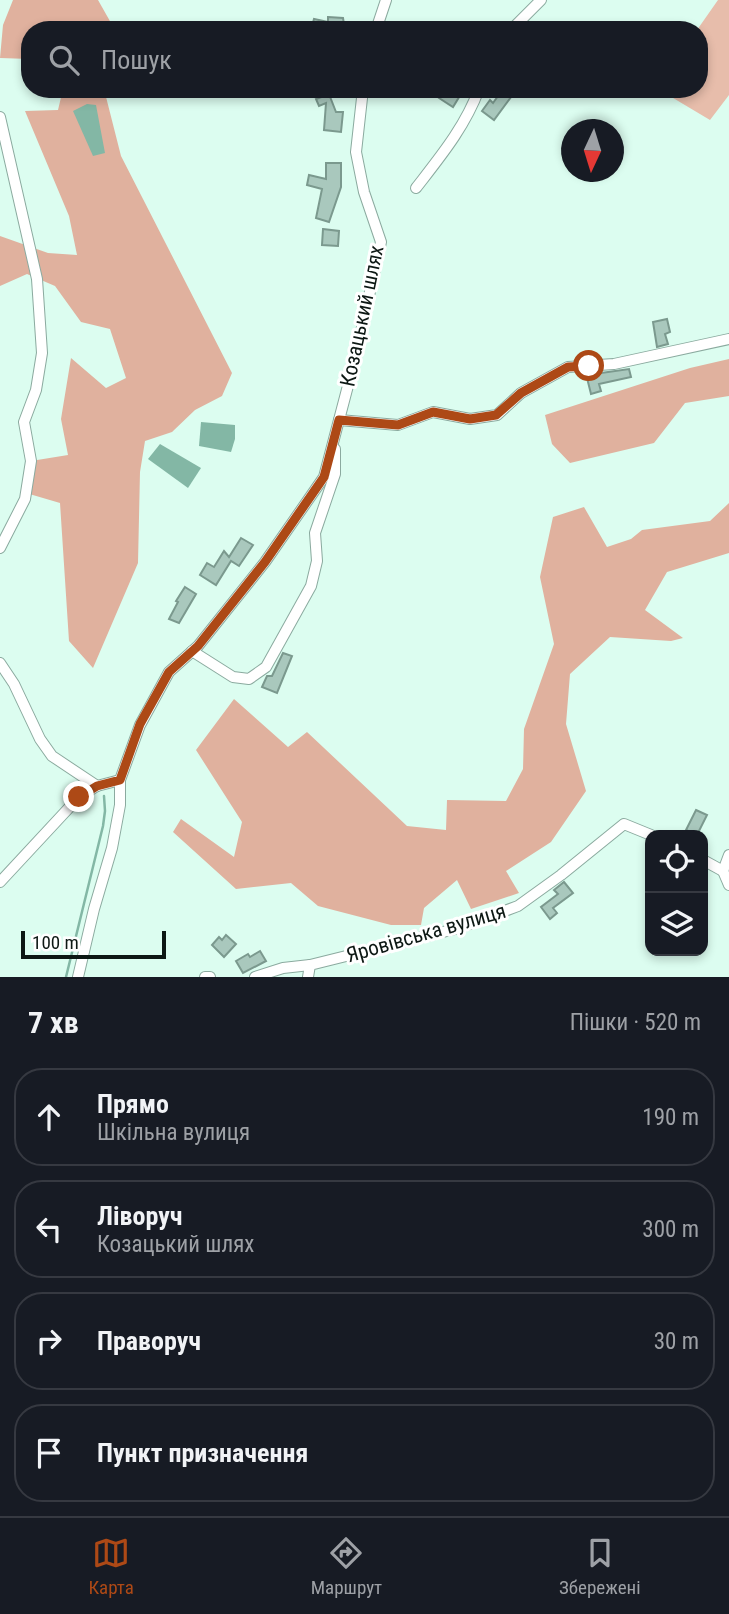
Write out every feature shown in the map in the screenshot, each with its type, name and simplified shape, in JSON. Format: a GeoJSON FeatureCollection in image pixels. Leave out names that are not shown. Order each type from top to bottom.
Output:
{"type":"FeatureCollection","features":[{"type":"Feature","properties":{"kind":"street"},"geometry":{"type":"LineString","coordinates":[[379,21],[386,0]]}},
{"type":"Feature","properties":{"kind":"street"},"geometry":{"type":"LineString","coordinates":[[520,21],[541,0]]}},
{"type":"Feature","properties":{"kind":"street","name":"Козацький шлях"},"geometry":{"type":"LineString","coordinates":[[78,977],[112,848],[120,805],[120,780],[140,724],[169,672],[192,651],[265,562],[324,477],[381,242],[364,192],[356,152],[362,98]]}},
{"type":"Feature","properties":{"kind":"street"},"geometry":{"type":"LineString","coordinates":[[416,188],[450,144],[476,98]]}},
{"type":"Feature","properties":{"kind":"street"},"geometry":{"type":"LineString","coordinates":[[0,117],[37,279],[42,353],[36,390],[24,422],[31,461],[25,499],[0,548]]}},
{"type":"Feature","properties":{"kind":"street"},"geometry":{"type":"LineString","coordinates":[[339,420],[398,425],[433,412],[470,419],[496,415],[521,393],[568,367],[614,364],[729,339]]}},
{"type":"Feature","properties":{"kind":"street"},"geometry":{"type":"LineString","coordinates":[[192,651],[233,677],[249,679],[266,667],[311,586],[317,561],[315,533],[335,474],[335,435]]}},
{"type":"Feature","properties":{"kind":"street"},"geometry":{"type":"LineString","coordinates":[[0,663],[14,684],[40,739],[52,756],[97,786]]}},
{"type":"Feature","properties":{"kind":"street"},"geometry":{"type":"LineString","coordinates":[[0,882],[79,797],[97,786],[120,780]]}},
{"type":"Feature","properties":{"kind":"street","name":"Яровівська вулиця"},"geometry":{"type":"LineString","coordinates":[[310,965],[459,928],[518,906],[624,824],[645,833]]}},
{"type":"Feature","properties":{"kind":"street"},"geometry":{"type":"LineString","coordinates":[[723,871],[729,855]]}},
{"type":"Feature","properties":{"kind":"street"},"geometry":{"type":"LineString","coordinates":[[708,863],[723,871],[729,885]]}},
{"type":"Feature","properties":{"kind":"street"},"geometry":{"type":"LineString","coordinates":[[255,977],[282,968],[310,965],[309,977]]}},
{"type":"Feature","properties":{"kind":"shaded area"},"geometry":{"type":"Polygon","coordinates":[[[13,0],[98,0],[110,21],[21,21],[21,59],[0,58],[3,25],[13,0]]]}},
{"type":"Feature","properties":{"kind":"shaded area"},"geometry":{"type":"Polygon","coordinates":[[[718,0],[729,0],[729,95],[710,120],[673,98],[708,98],[708,21],[703,21],[718,0]]]}},
{"type":"Feature","properties":{"kind":"shaded area"},"geometry":{"type":"Polygon","coordinates":[[[61,98],[106,98],[121,156],[232,373],[222,396],[195,410],[172,432],[145,441],[140,472],[138,563],[93,668],[69,641],[60,503],[26,493],[31,461],[68,455],[61,419],[71,358],[106,388],[126,378],[110,329],[81,322],[55,286],[27,274],[0,286],[0,236],[48,253],[77,255],[69,216],[25,111],[58,110],[61,98]]]}},
{"type":"Feature","properties":{"kind":"shaded area"},"geometry":{"type":"Polygon","coordinates":[[[87,104],[96,105],[105,153],[93,156],[73,111],[87,104]]]}},
{"type":"Feature","properties":{"kind":"shaded area"},"geometry":{"type":"Polygon","coordinates":[[[729,359],[729,396],[685,403],[654,443],[570,463],[552,444],[545,415],[690,368],[729,359]]]}},
{"type":"Feature","properties":{"kind":"shaded area"},"geometry":{"type":"Polygon","coordinates":[[[201,422],[235,425],[231,452],[199,446],[201,422]]]}},
{"type":"Feature","properties":{"kind":"shaded area"},"geometry":{"type":"Polygon","coordinates":[[[160,444],[201,468],[188,488],[148,459],[160,444]]]}},
{"type":"Feature","properties":{"kind":"shaded area"},"geometry":{"type":"Polygon","coordinates":[[[729,503],[729,553],[667,572],[645,610],[683,638],[671,641],[610,637],[570,674],[566,724],[586,791],[551,842],[506,871],[519,893],[471,909],[457,880],[424,908],[421,925],[391,925],[318,906],[291,883],[236,889],[173,832],[181,819],[234,857],[242,822],[196,750],[234,699],[288,747],[307,732],[407,826],[446,830],[447,800],[506,801],[523,769],[524,729],[554,644],[540,577],[553,517],[584,507],[607,547],[631,539],[642,530],[710,521],[729,503]]]}},
{"type":"Feature","properties":{"kind":"building"},"geometry":{"type":"Polygon","coordinates":[[[328,17],[343,18],[344,21],[328,21],[328,17]]]}},
{"type":"Feature","properties":{"kind":"building"},"geometry":{"type":"Polygon","coordinates":[[[331,98],[336,112],[343,112],[341,132],[324,130],[326,103],[319,106],[316,99],[331,98]]]}},
{"type":"Feature","properties":{"kind":"building"},"geometry":{"type":"Polygon","coordinates":[[[439,98],[458,98],[453,107],[439,98]]]}},
{"type":"Feature","properties":{"kind":"building"},"geometry":{"type":"Polygon","coordinates":[[[497,98],[510,98],[494,120],[482,111],[490,100],[493,103],[497,98]]]}},
{"type":"Feature","properties":{"kind":"building"},"geometry":{"type":"Polygon","coordinates":[[[326,163],[341,163],[341,187],[329,222],[316,218],[322,189],[307,185],[309,175],[326,179],[326,163]]]}},
{"type":"Feature","properties":{"kind":"building"},"geometry":{"type":"Polygon","coordinates":[[[323,229],[339,231],[338,246],[322,245],[323,229]]]}},
{"type":"Feature","properties":{"kind":"building"},"geometry":{"type":"Polygon","coordinates":[[[667,319],[670,332],[665,334],[668,344],[657,347],[653,322],[667,319]]]}},
{"type":"Feature","properties":{"kind":"building"},"geometry":{"type":"Polygon","coordinates":[[[629,369],[631,377],[599,384],[601,391],[591,394],[587,378],[629,369]]]}},
{"type":"Feature","properties":{"kind":"building"},"geometry":{"type":"Polygon","coordinates":[[[241,538],[253,545],[239,566],[231,561],[216,585],[200,575],[207,563],[214,567],[224,551],[229,557],[241,538]]]}},
{"type":"Feature","properties":{"kind":"building"},"geometry":{"type":"Polygon","coordinates":[[[185,587],[196,594],[179,623],[169,619],[185,587]]]}},
{"type":"Feature","properties":{"kind":"building"},"geometry":{"type":"Polygon","coordinates":[[[283,653],[292,656],[277,693],[262,687],[267,676],[272,676],[283,653]]]}},
{"type":"Feature","properties":{"kind":"building"},"geometry":{"type":"Polygon","coordinates":[[[696,810],[707,815],[700,830],[686,830],[696,810]]]}},
{"type":"Feature","properties":{"kind":"building"},"geometry":{"type":"Polygon","coordinates":[[[564,882],[573,893],[553,908],[557,913],[550,919],[541,907],[558,894],[554,890],[564,882]]]}},
{"type":"Feature","properties":{"kind":"building"},"geometry":{"type":"Polygon","coordinates":[[[226,935],[236,944],[224,957],[212,945],[219,937],[222,940],[226,935]]]}},
{"type":"Feature","properties":{"kind":"building"},"geometry":{"type":"Polygon","coordinates":[[[260,951],[266,961],[243,973],[236,961],[260,951]]]}},
{"type":"Feature","properties":{"kind":"waterway"},"geometry":{"type":"LineString","coordinates":[[66,977],[103,826],[104,796]]}},
{"type":"Feature","properties":{"kind":"route"},"geometry":{"type":"LineString","coordinates":[[79,797],[97,786],[120,780],[140,724],[169,672],[198,646],[265,562],[324,477],[339,420],[398,425],[433,412],[470,419],[496,415],[521,393],[568,367],[589,366]]}}]}
